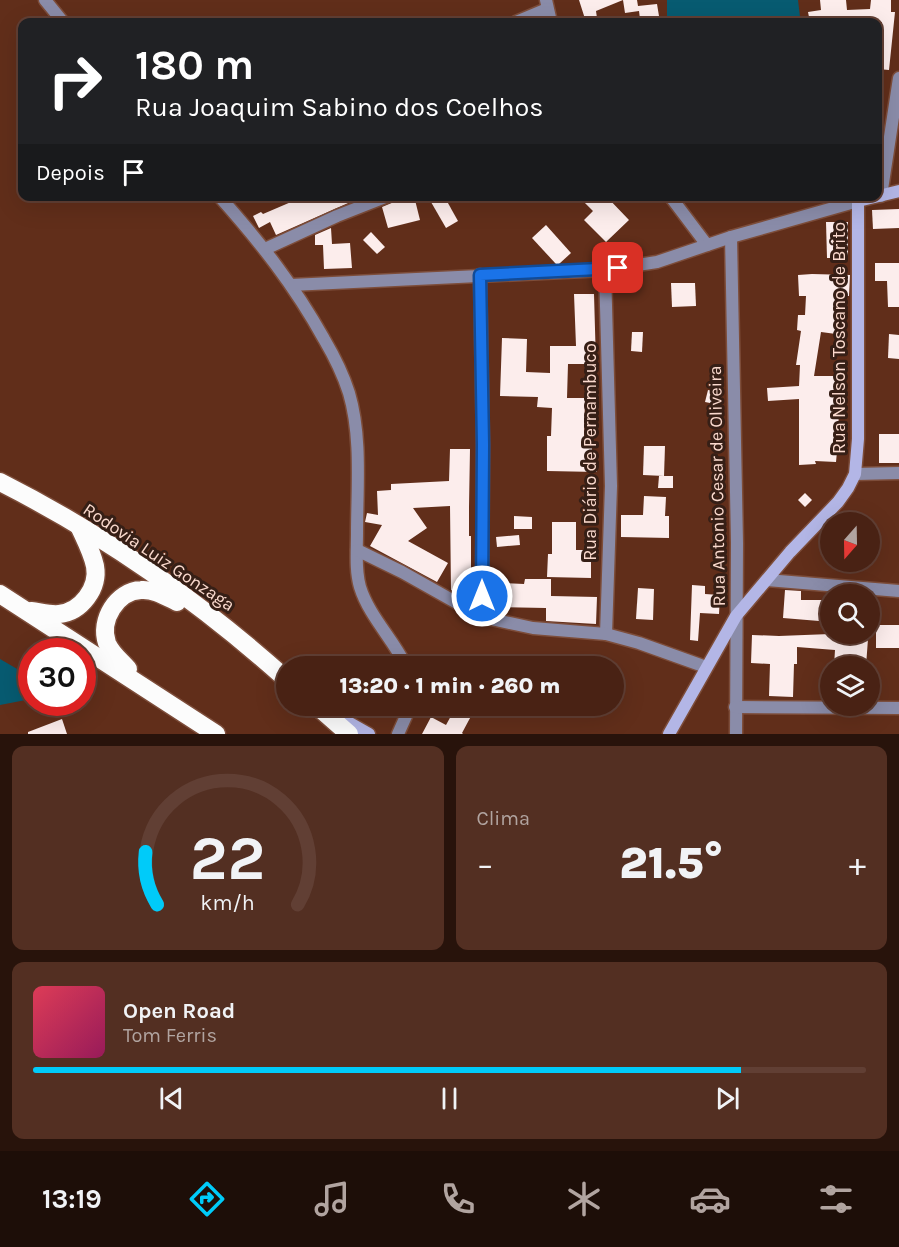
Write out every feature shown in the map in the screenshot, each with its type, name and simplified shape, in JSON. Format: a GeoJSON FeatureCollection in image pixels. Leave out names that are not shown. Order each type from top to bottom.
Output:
{"type":"FeatureCollection","features":[{"type":"Feature","properties":{"kind":"highway","name":"Rodovia Luiz Gonzaga"},"geometry":{"type":"LineString","coordinates":[[0,482],[79,526],[136,562],[222,623],[276,670]]}},
{"type":"Feature","properties":{"kind":"highway"},"geometry":{"type":"LineString","coordinates":[[26,610],[62,614],[72,611],[86,599],[94,581],[95,567],[79,526]]}},
{"type":"Feature","properties":{"kind":"highway"},"geometry":{"type":"LineString","coordinates":[[147,690],[108,645],[105,634],[107,620],[118,599],[139,590],[155,592],[222,623]]}},
{"type":"Feature","properties":{"kind":"highway"},"geometry":{"type":"LineString","coordinates":[[0,594],[216,734]]}},
{"type":"Feature","properties":{"kind":"highway"},"geometry":{"type":"LineString","coordinates":[[329,716],[349,734]]}},
{"type":"Feature","properties":{"kind":"main road"},"geometry":{"type":"LineString","coordinates":[[882,196],[899,191]]}},
{"type":"Feature","properties":{"kind":"main road","name":"Rua Nelson Toscano de Brito"},"geometry":{"type":"LineString","coordinates":[[855,474],[858,439],[858,201]]}},
{"type":"Feature","properties":{"kind":"main road"},"geometry":{"type":"LineString","coordinates":[[669,734],[736,615],[838,502],[855,474]]}},
{"type":"Feature","properties":{"kind":"main road"},"geometry":{"type":"LineString","coordinates":[[337,716],[369,734]]}},
{"type":"Feature","properties":{"kind":"street"},"geometry":{"type":"LineString","coordinates":[[45,0],[60,18]]}},
{"type":"Feature","properties":{"kind":"street"},"geometry":{"type":"LineString","coordinates":[[522,18],[547,2],[550,18]]}},
{"type":"Feature","properties":{"kind":"street"},"geometry":{"type":"LineString","coordinates":[[882,190],[899,82]]}},
{"type":"Feature","properties":{"kind":"street"},"geometry":{"type":"LineString","coordinates":[[223,201],[265,249],[312,317],[334,357],[349,393],[354,416],[357,452],[357,550],[361,588],[377,620],[400,656]]}},
{"type":"Feature","properties":{"kind":"street"},"geometry":{"type":"LineString","coordinates":[[265,249],[375,201]]}},
{"type":"Feature","properties":{"kind":"street"},"geometry":{"type":"LineString","coordinates":[[674,201],[707,245]]}},
{"type":"Feature","properties":{"kind":"street"},"geometry":{"type":"LineString","coordinates":[[291,285],[606,270],[657,262],[731,237],[858,201]]}},
{"type":"Feature","properties":{"kind":"street","name":"Rua Antonio Cesar de Oliveira"},"geometry":{"type":"LineString","coordinates":[[731,237],[736,508],[736,734]]}},
{"type":"Feature","properties":{"kind":"street","name":"Rua Diário de Pernambuco"},"geometry":{"type":"LineString","coordinates":[[606,270],[611,486],[606,634]]}},
{"type":"Feature","properties":{"kind":"street"},"geometry":{"type":"LineString","coordinates":[[480,275],[483,445],[482,617]]}},
{"type":"Feature","properties":{"kind":"street"},"geometry":{"type":"LineString","coordinates":[[855,474],[899,473]]}},
{"type":"Feature","properties":{"kind":"street"},"geometry":{"type":"LineString","coordinates":[[357,550],[402,572],[482,617],[533,628],[606,634],[706,667]]}},
{"type":"Feature","properties":{"kind":"street"},"geometry":{"type":"LineString","coordinates":[[766,580],[899,591]]}},
{"type":"Feature","properties":{"kind":"street"},"geometry":{"type":"LineString","coordinates":[[735,707],[899,708]]}},
{"type":"Feature","properties":{"kind":"street"},"geometry":{"type":"LineString","coordinates":[[398,734],[406,716]]}},
{"type":"Feature","properties":{"kind":"water"},"geometry":{"type":"Polygon","coordinates":[[[667,0],[798,0],[801,18],[667,18],[667,0]]]}},
{"type":"Feature","properties":{"kind":"water"},"geometry":{"type":"Polygon","coordinates":[[[0,659],[18,669],[18,702],[0,705],[0,659]]]}},
{"type":"Feature","properties":{"kind":"building"},"geometry":{"type":"Polygon","coordinates":[[[579,0],[623,0],[596,11],[597,18],[585,18],[579,0]]]}},
{"type":"Feature","properties":{"kind":"building"},"geometry":{"type":"Polygon","coordinates":[[[623,0],[637,0],[638,6],[657,4],[659,16],[640,18],[639,11],[625,13],[623,0]]]}},
{"type":"Feature","properties":{"kind":"building"},"geometry":{"type":"Polygon","coordinates":[[[820,0],[846,0],[847,10],[870,9],[871,0],[891,0],[891,12],[895,12],[889,70],[882,69],[882,18],[809,18],[808,12],[821,10],[820,0]]]}},
{"type":"Feature","properties":{"kind":"building"},"geometry":{"type":"Polygon","coordinates":[[[293,201],[353,201],[276,235],[270,222],[259,228],[253,216],[261,212],[263,214],[293,201]]]}},
{"type":"Feature","properties":{"kind":"building"},"geometry":{"type":"Polygon","coordinates":[[[415,201],[420,220],[388,228],[382,207],[394,202],[415,201]]]}},
{"type":"Feature","properties":{"kind":"building"},"geometry":{"type":"Polygon","coordinates":[[[447,201],[458,221],[446,228],[431,202],[447,201]]]}},
{"type":"Feature","properties":{"kind":"building"},"geometry":{"type":"Polygon","coordinates":[[[611,201],[629,220],[606,242],[584,220],[593,211],[584,202],[611,201]]]}},
{"type":"Feature","properties":{"kind":"building"},"geometry":{"type":"Polygon","coordinates":[[[899,209],[899,228],[873,229],[872,210],[899,209]]]}},
{"type":"Feature","properties":{"kind":"building"},"geometry":{"type":"Polygon","coordinates":[[[826,222],[848,222],[848,258],[827,258],[826,222]]]}},
{"type":"Feature","properties":{"kind":"building"},"geometry":{"type":"Polygon","coordinates":[[[546,225],[571,253],[559,264],[556,264],[532,238],[546,225]]]}},
{"type":"Feature","properties":{"kind":"building"},"geometry":{"type":"Polygon","coordinates":[[[331,228],[332,244],[350,243],[352,268],[324,269],[323,245],[315,245],[315,235],[331,228]]]}},
{"type":"Feature","properties":{"kind":"building"},"geometry":{"type":"Polygon","coordinates":[[[371,232],[385,247],[377,254],[363,240],[371,232]]]}},
{"type":"Feature","properties":{"kind":"building"},"geometry":{"type":"Polygon","coordinates":[[[875,263],[899,263],[899,307],[888,307],[887,281],[875,281],[875,263]]]}},
{"type":"Feature","properties":{"kind":"building"},"geometry":{"type":"Polygon","coordinates":[[[798,275],[850,275],[849,296],[838,296],[836,334],[821,332],[814,376],[837,376],[839,431],[836,462],[815,461],[816,464],[799,465],[799,399],[768,401],[767,388],[799,386],[800,365],[796,365],[801,331],[797,330],[798,315],[805,315],[806,296],[799,296],[798,275]]]}},
{"type":"Feature","properties":{"kind":"building"},"geometry":{"type":"Polygon","coordinates":[[[671,283],[695,283],[696,306],[672,307],[671,283]]]}},
{"type":"Feature","properties":{"kind":"building"},"geometry":{"type":"Polygon","coordinates":[[[574,294],[594,294],[596,364],[568,364],[567,398],[585,398],[584,437],[592,437],[592,457],[597,457],[597,472],[547,471],[547,436],[551,436],[552,408],[537,407],[538,397],[500,396],[502,338],[527,339],[526,372],[550,373],[550,346],[576,346],[574,294]]]}},
{"type":"Feature","properties":{"kind":"building"},"geometry":{"type":"Polygon","coordinates":[[[632,332],[643,332],[642,352],[631,351],[632,332]]]}},
{"type":"Feature","properties":{"kind":"building"},"geometry":{"type":"Polygon","coordinates":[[[889,334],[899,335],[899,359],[888,358],[889,334]]]}},
{"type":"Feature","properties":{"kind":"building"},"geometry":{"type":"Polygon","coordinates":[[[708,390],[723,393],[720,405],[705,402],[708,390]]]}},
{"type":"Feature","properties":{"kind":"building"},"geometry":{"type":"Polygon","coordinates":[[[879,434],[899,434],[899,463],[879,463],[879,434]]]}},
{"type":"Feature","properties":{"kind":"building"},"geometry":{"type":"Polygon","coordinates":[[[644,446],[665,446],[664,476],[643,475],[644,446]]]}},
{"type":"Feature","properties":{"kind":"building"},"geometry":{"type":"Polygon","coordinates":[[[450,449],[470,449],[471,595],[459,595],[451,590],[450,506],[413,508],[427,528],[408,541],[448,563],[437,582],[370,546],[382,525],[365,522],[367,513],[378,515],[377,491],[391,490],[391,484],[449,481],[450,449]]]}},
{"type":"Feature","properties":{"kind":"building"},"geometry":{"type":"Polygon","coordinates":[[[659,476],[673,476],[673,488],[658,488],[659,476]]]}},
{"type":"Feature","properties":{"kind":"building"},"geometry":{"type":"Polygon","coordinates":[[[805,493],[812,500],[805,507],[798,500],[805,493]]]}},
{"type":"Feature","properties":{"kind":"building"},"geometry":{"type":"Polygon","coordinates":[[[644,496],[666,497],[665,516],[669,516],[669,538],[621,537],[621,515],[643,515],[644,496]]]}},
{"type":"Feature","properties":{"kind":"building"},"geometry":{"type":"Polygon","coordinates":[[[514,516],[532,517],[532,529],[514,529],[514,516]]]}},
{"type":"Feature","properties":{"kind":"building"},"geometry":{"type":"Polygon","coordinates":[[[552,522],[576,522],[576,550],[591,550],[591,578],[547,577],[548,554],[552,554],[552,522]]]}},
{"type":"Feature","properties":{"kind":"building"},"geometry":{"type":"Polygon","coordinates":[[[519,535],[520,545],[497,547],[496,537],[519,535]]]}},
{"type":"Feature","properties":{"kind":"building"},"geometry":{"type":"Polygon","coordinates":[[[525,579],[551,579],[551,596],[597,597],[596,624],[546,621],[546,608],[499,607],[499,583],[524,584],[525,579]]]}},
{"type":"Feature","properties":{"kind":"building"},"geometry":{"type":"Polygon","coordinates":[[[692,585],[705,586],[705,594],[720,595],[719,614],[700,613],[698,641],[690,640],[692,585]]]}},
{"type":"Feature","properties":{"kind":"building"},"geometry":{"type":"Polygon","coordinates":[[[638,588],[654,589],[653,620],[636,619],[638,588]]]}},
{"type":"Feature","properties":{"kind":"building"},"geometry":{"type":"Polygon","coordinates":[[[785,590],[801,591],[801,600],[820,600],[820,621],[783,618],[785,590]]]}},
{"type":"Feature","properties":{"kind":"building"},"geometry":{"type":"Polygon","coordinates":[[[880,625],[899,625],[899,648],[876,648],[876,644],[880,644],[880,625]]]}},
{"type":"Feature","properties":{"kind":"building"},"geometry":{"type":"Polygon","coordinates":[[[752,635],[820,635],[820,644],[868,644],[867,656],[835,656],[835,650],[797,647],[793,697],[769,696],[770,664],[751,663],[752,635]]]}},
{"type":"Feature","properties":{"kind":"building"},"geometry":{"type":"Polygon","coordinates":[[[451,716],[471,716],[463,734],[422,734],[431,717],[446,725],[451,716]]]}},
{"type":"Feature","properties":{"kind":"building"},"geometry":{"type":"Polygon","coordinates":[[[62,719],[67,734],[28,734],[28,732],[62,719]]]}},
{"type":"Feature","properties":{"kind":"route"},"geometry":{"type":"LineString","coordinates":[[482,596],[483,445],[480,275],[618,268]]}}]}
